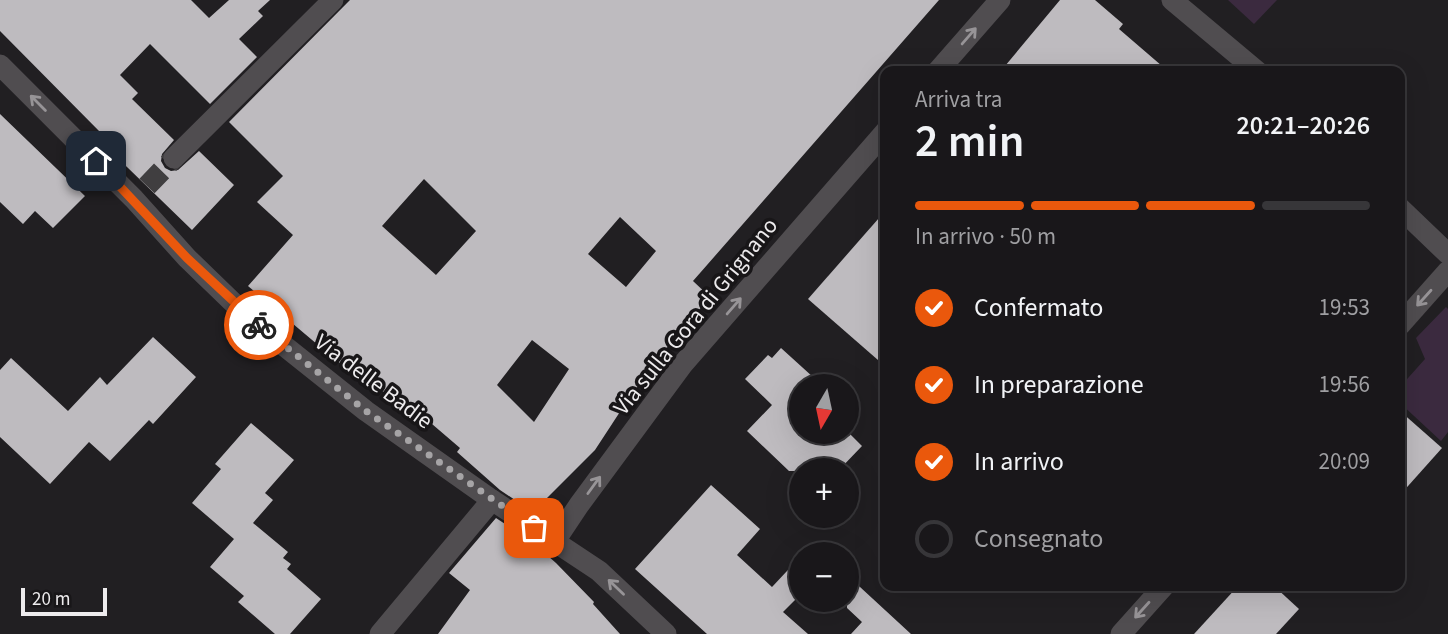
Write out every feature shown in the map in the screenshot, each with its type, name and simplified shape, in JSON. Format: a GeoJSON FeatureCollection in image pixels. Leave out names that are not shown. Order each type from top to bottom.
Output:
{"type":"FeatureCollection","features":[{"type":"Feature","properties":{"kind":"street"},"geometry":{"type":"LineString","coordinates":[[174,158],[333,0]]}},
{"type":"Feature","properties":{"kind":"street"},"geometry":{"type":"LineString","coordinates":[[942,66],[1000,0]]}},
{"type":"Feature","properties":{"kind":"street"},"geometry":{"type":"LineString","coordinates":[[1172,0],[1251,66]]}},
{"type":"Feature","properties":{"kind":"street"},"geometry":{"type":"LineString","coordinates":[[1193,0],[1237,53]]}},
{"type":"Feature","properties":{"kind":"street","name":"Via delle Badie"},"geometry":{"type":"LineString","coordinates":[[0,65],[140,192],[187,258],[248,317],[366,411],[492,500],[599,570],[666,634]]}},
{"type":"Feature","properties":{"kind":"street","name":"Via sulla Gora di Grignano"},"geometry":{"type":"LineString","coordinates":[[555,541],[683,364],[880,138]]}},
{"type":"Feature","properties":{"kind":"street"},"geometry":{"type":"LineString","coordinates":[[1405,213],[1448,254]]}},
{"type":"Feature","properties":{"kind":"street"},"geometry":{"type":"LineString","coordinates":[[1405,319],[1448,271]]}},
{"type":"Feature","properties":{"kind":"street"},"geometry":{"type":"LineString","coordinates":[[380,634],[492,500]]}},
{"type":"Feature","properties":{"kind":"street"},"geometry":{"type":"LineString","coordinates":[[1121,634],[1160,591]]}},
{"type":"Feature","properties":{"kind":"shaded area"},"geometry":{"type":"Polygon","coordinates":[[[1228,0],[1277,0],[1254,24],[1228,0]]]}},
{"type":"Feature","properties":{"kind":"shaded area"},"geometry":{"type":"Polygon","coordinates":[[[1446,307],[1448,309],[1448,432],[1441,441],[1405,408],[1405,381],[1425,359],[1416,338],[1446,307]]]}},
{"type":"Feature","properties":{"kind":"building"},"geometry":{"type":"Polygon","coordinates":[[[0,0],[191,0],[209,18],[229,0],[270,0],[258,11],[263,16],[239,39],[257,57],[210,104],[150,44],[120,75],[138,93],[132,99],[174,140],[162,154],[161,161],[165,168],[178,170],[199,151],[234,185],[192,230],[95,136],[100,132],[0,31],[0,0]]]}},
{"type":"Feature","properties":{"kind":"building"},"geometry":{"type":"Polygon","coordinates":[[[350,0],[939,0],[693,281],[710,297],[629,398],[595,450],[533,512],[500,490],[457,452],[460,448],[397,394],[394,399],[337,361],[248,286],[293,235],[257,202],[283,176],[229,122],[350,0]],[[424,179],[382,226],[436,275],[476,231],[424,179]],[[620,217],[588,254],[626,287],[656,251],[620,217]],[[532,340],[497,385],[534,422],[569,369],[532,340]]]}},
{"type":"Feature","properties":{"kind":"building"},"geometry":{"type":"Polygon","coordinates":[[[1060,0],[1095,0],[1123,24],[1119,29],[1162,66],[1005,66],[1060,0]]]}},
{"type":"Feature","properties":{"kind":"building"},"geometry":{"type":"Polygon","coordinates":[[[0,114],[85,196],[53,228],[35,211],[23,224],[0,202],[0,114]]]}},
{"type":"Feature","properties":{"kind":"building"},"geometry":{"type":"Polygon","coordinates":[[[880,217],[880,362],[808,299],[880,217]]]}},
{"type":"Feature","properties":{"kind":"building"},"geometry":{"type":"Polygon","coordinates":[[[153,337],[196,377],[153,424],[149,420],[110,461],[89,442],[50,484],[0,437],[0,370],[11,358],[68,411],[100,377],[107,385],[153,337]]]}},
{"type":"Feature","properties":{"kind":"building"},"geometry":{"type":"Polygon","coordinates":[[[781,348],[810,374],[789,374],[789,444],[859,443],[862,446],[850,458],[789,458],[789,471],[747,431],[772,405],[745,379],[768,355],[772,358],[781,348]]]}},
{"type":"Feature","properties":{"kind":"building"},"geometry":{"type":"Polygon","coordinates":[[[1405,415],[1442,448],[1405,489],[1405,415]]]}},
{"type":"Feature","properties":{"kind":"building"},"geometry":{"type":"Polygon","coordinates":[[[251,423],[294,460],[265,493],[273,500],[253,523],[288,552],[283,558],[291,564],[287,569],[321,599],[290,634],[275,634],[238,602],[244,596],[210,567],[234,539],[192,503],[221,469],[215,464],[251,423]]]}},
{"type":"Feature","properties":{"kind":"building"},"geometry":{"type":"Polygon","coordinates":[[[711,485],[760,529],[737,555],[772,587],[789,569],[789,606],[783,612],[808,634],[707,634],[635,569],[711,485]]]}},
{"type":"Feature","properties":{"kind":"building"},"geometry":{"type":"Polygon","coordinates":[[[496,518],[532,542],[556,563],[594,602],[620,634],[438,634],[470,590],[449,573],[496,518]]]}},
{"type":"Feature","properties":{"kind":"building"},"geometry":{"type":"Polygon","coordinates":[[[859,586],[911,634],[851,634],[862,622],[851,612],[859,612],[859,586]]]}},
{"type":"Feature","properties":{"kind":"building"},"geometry":{"type":"Polygon","coordinates":[[[1233,591],[1279,591],[1299,609],[1276,634],[1194,634],[1233,591]]]}},
{"type":"Feature","properties":{"kind":"tunnel"},"geometry":{"type":"LineString","coordinates":[[147,186],[174,158]]}},
{"type":"Feature","properties":{"kind":"way so far"},"geometry":{"type":"LineString","coordinates":[[259,325],[366,411],[534,528]]}},
{"type":"Feature","properties":{"kind":"route"},"geometry":{"type":"LineString","coordinates":[[96,161],[187,258],[259,325]]}}]}
